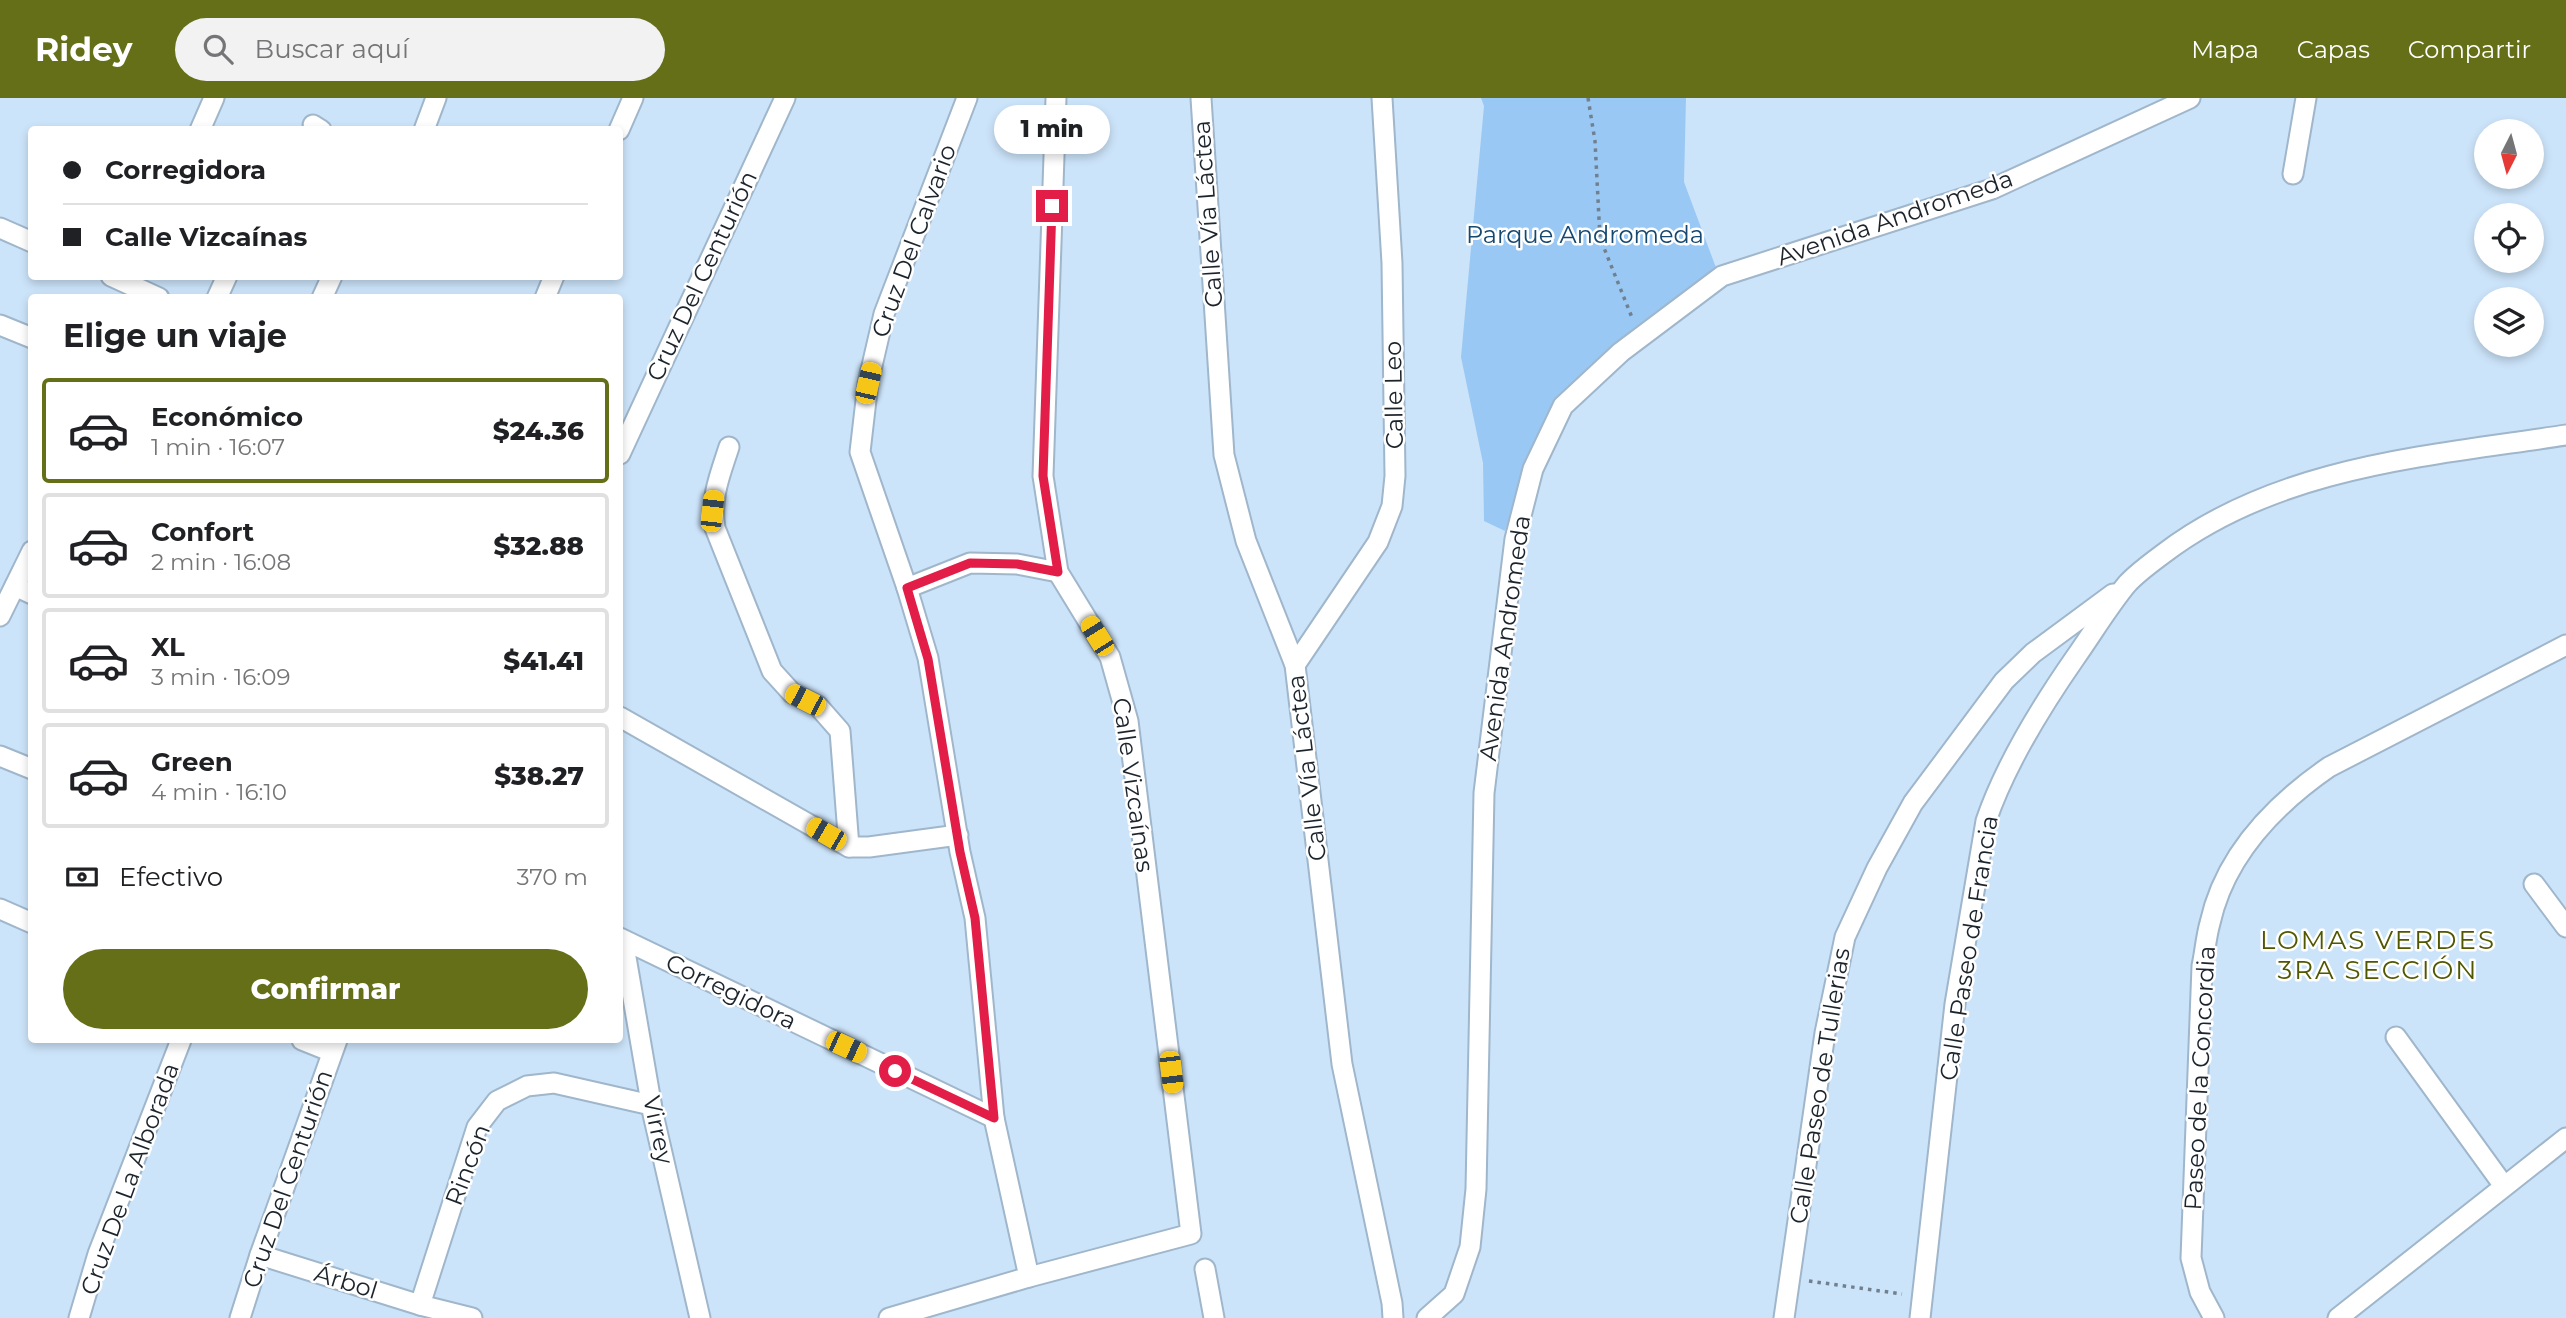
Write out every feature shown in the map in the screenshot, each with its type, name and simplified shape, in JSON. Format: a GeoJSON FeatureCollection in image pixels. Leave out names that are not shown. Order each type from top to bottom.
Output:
{"type":"FeatureCollection","features":[{"type":"Feature","properties":{"kind":"street"},"geometry":{"type":"LineString","coordinates":[[202,126],[214,98]]}},
{"type":"Feature","properties":{"kind":"street"},"geometry":{"type":"LineString","coordinates":[[426,126],[436,98]]}},
{"type":"Feature","properties":{"kind":"street"},"geometry":{"type":"LineString","coordinates":[[621,126],[633,98]]}},
{"type":"Feature","properties":{"kind":"street","name":"Cruz Del Centurión"},"geometry":{"type":"LineString","coordinates":[[623,447],[785,98]]}},
{"type":"Feature","properties":{"kind":"street","name":"Cruz Del Calvario"},"geometry":{"type":"LineString","coordinates":[[967,98],[884,314],[868,383],[860,452],[907,588],[928,659],[960,852],[975,918],[994,1118],[1029,1277]]}},
{"type":"Feature","properties":{"kind":"street","name":"Calle Vizcaínas"},"geometry":{"type":"LineString","coordinates":[[1029,1277],[1191,1234],[1128,721],[1110,657],[1058,572],[1043,476],[1056,98]]}},
{"type":"Feature","properties":{"kind":"street","name":"Calle Vía Láctea"},"geometry":{"type":"LineString","coordinates":[[1202,98],[1224,455],[1246,541],[1295,665],[1342,1063],[1393,1318]]}},
{"type":"Feature","properties":{"kind":"street","name":"Calle Leo"},"geometry":{"type":"LineString","coordinates":[[1295,665],[1378,541],[1391,506],[1395,476],[1392,276],[1382,98]]}},
{"type":"Feature","properties":{"kind":"street","name":"Avenida Andromeda"},"geometry":{"type":"LineString","coordinates":[[1427,1318],[1454,1294],[1470,1247],[1476,1189],[1484,793],[1515,540],[1533,469],[1563,406],[1641,338],[1722,276],[1992,189],[2190,98]]}},
{"type":"Feature","properties":{"kind":"street"},"geometry":{"type":"LineString","coordinates":[[2293,174],[2306,98]]}},
{"type":"Feature","properties":{"kind":"street"},"geometry":{"type":"LineString","coordinates":[[0,228],[28,240]]}},
{"type":"Feature","properties":{"kind":"street"},"geometry":{"type":"LineString","coordinates":[[126,280],[149,294]]}},
{"type":"Feature","properties":{"kind":"street"},"geometry":{"type":"LineString","coordinates":[[0,325],[28,336]]}},
{"type":"Feature","properties":{"kind":"street","name":"Calle Paseo de Francia"},"geometry":{"type":"LineString","coordinates":[[1920,1318],[1955,1004],[1986,821],[1994,799],[2049,696],[2128,583],[2183,539],[2216,520],[2283,490],[2364,467],[2566,435]]}},
{"type":"Feature","properties":{"kind":"street"},"geometry":{"type":"LineString","coordinates":[[729,447],[715,490],[712,511],[715,528],[772,671],[792,693],[818,706],[840,731],[849,847]]}},
{"type":"Feature","properties":{"kind":"street"},"geometry":{"type":"LineString","coordinates":[[907,588],[970,563],[1017,564],[1058,572]]}},
{"type":"Feature","properties":{"kind":"street"},"geometry":{"type":"LineString","coordinates":[[0,616],[23,590],[28,568]]}},
{"type":"Feature","properties":{"kind":"street","name":"Calle Paseo de Tullerias"},"geometry":{"type":"LineString","coordinates":[[1784,1318],[1825,1033],[1844,937],[1877,868],[1913,803],[2004,681],[2033,653],[2128,583]]}},
{"type":"Feature","properties":{"kind":"street","name":"Paseo de la Concordia"},"geometry":{"type":"LineString","coordinates":[[2214,1318],[2200,1292],[2191,1258],[2202,966],[2210,922],[2232,867],[2248,841],[2273,811],[2329,767],[2566,645]]}},
{"type":"Feature","properties":{"kind":"street"},"geometry":{"type":"LineString","coordinates":[[623,719],[849,847],[958,835]]}},
{"type":"Feature","properties":{"kind":"street"},"geometry":{"type":"LineString","coordinates":[[0,756],[28,767]]}},
{"type":"Feature","properties":{"kind":"street"},"geometry":{"type":"LineString","coordinates":[[2534,884],[2566,927]]}},
{"type":"Feature","properties":{"kind":"street"},"geometry":{"type":"LineString","coordinates":[[0,909],[28,921]]}},
{"type":"Feature","properties":{"kind":"street","name":"Corregidora"},"geometry":{"type":"LineString","coordinates":[[623,940],[994,1118]]}},
{"type":"Feature","properties":{"kind":"street","name":"Virrey"},"geometry":{"type":"LineString","coordinates":[[623,950],[651,1105],[700,1318]]}},
{"type":"Feature","properties":{"kind":"street"},"geometry":{"type":"LineString","coordinates":[[2396,1037],[2504,1186]]}},
{"type":"Feature","properties":{"kind":"street","name":"Cruz De La Alborada"},"geometry":{"type":"LineString","coordinates":[[79,1318],[98,1254],[180,1043]]}},
{"type":"Feature","properties":{"kind":"street","name":"Cruz Del Centurión"},"geometry":{"type":"LineString","coordinates":[[240,1318],[334,1046]]}},
{"type":"Feature","properties":{"kind":"street","name":"Rincón"},"geometry":{"type":"LineString","coordinates":[[420,1305],[478,1127],[497,1101],[527,1086],[554,1083],[651,1105]]}},
{"type":"Feature","properties":{"kind":"street"},"geometry":{"type":"LineString","coordinates":[[2338,1318],[2566,1138]]}},
{"type":"Feature","properties":{"kind":"street","name":"Árbol"},"geometry":{"type":"LineString","coordinates":[[260,1255],[420,1305],[472,1318]]}},
{"type":"Feature","properties":{"kind":"street"},"geometry":{"type":"LineString","coordinates":[[1205,1269],[1214,1318]]}},
{"type":"Feature","properties":{"kind":"street"},"geometry":{"type":"LineString","coordinates":[[889,1318],[1029,1277]]}},
{"type":"Feature","properties":{"kind":"path"},"geometry":{"type":"LineString","coordinates":[[1588,98],[1595,141],[1600,238],[1641,338]]}},
{"type":"Feature","properties":{"kind":"path"},"geometry":{"type":"LineString","coordinates":[[1790,1279],[1922,1296]]}},
{"type":"Feature","properties":{"kind":"green space","name":"Parque Andromeda"},"geometry":{"type":"Polygon","coordinates":[[[1481,98],[1686,98],[1684,182],[1718,273],[1560,398],[1531,454],[1505,531],[1484,521],[1483,463],[1461,357],[1484,106],[1481,98]]]}},
{"type":"Feature","properties":{"kind":"district","name":"LOMAS VERDES 3RA SECCIÓN"},"geometry":{"type":"Point","coordinates":[2378,955]}},
{"type":"Feature","properties":{"kind":"route"},"geometry":{"type":"LineString","coordinates":[[895,1071],[994,1118],[975,918],[960,852],[928,659],[907,588],[970,563],[1017,564],[1058,572],[1043,476],[1052,206]]}}]}
